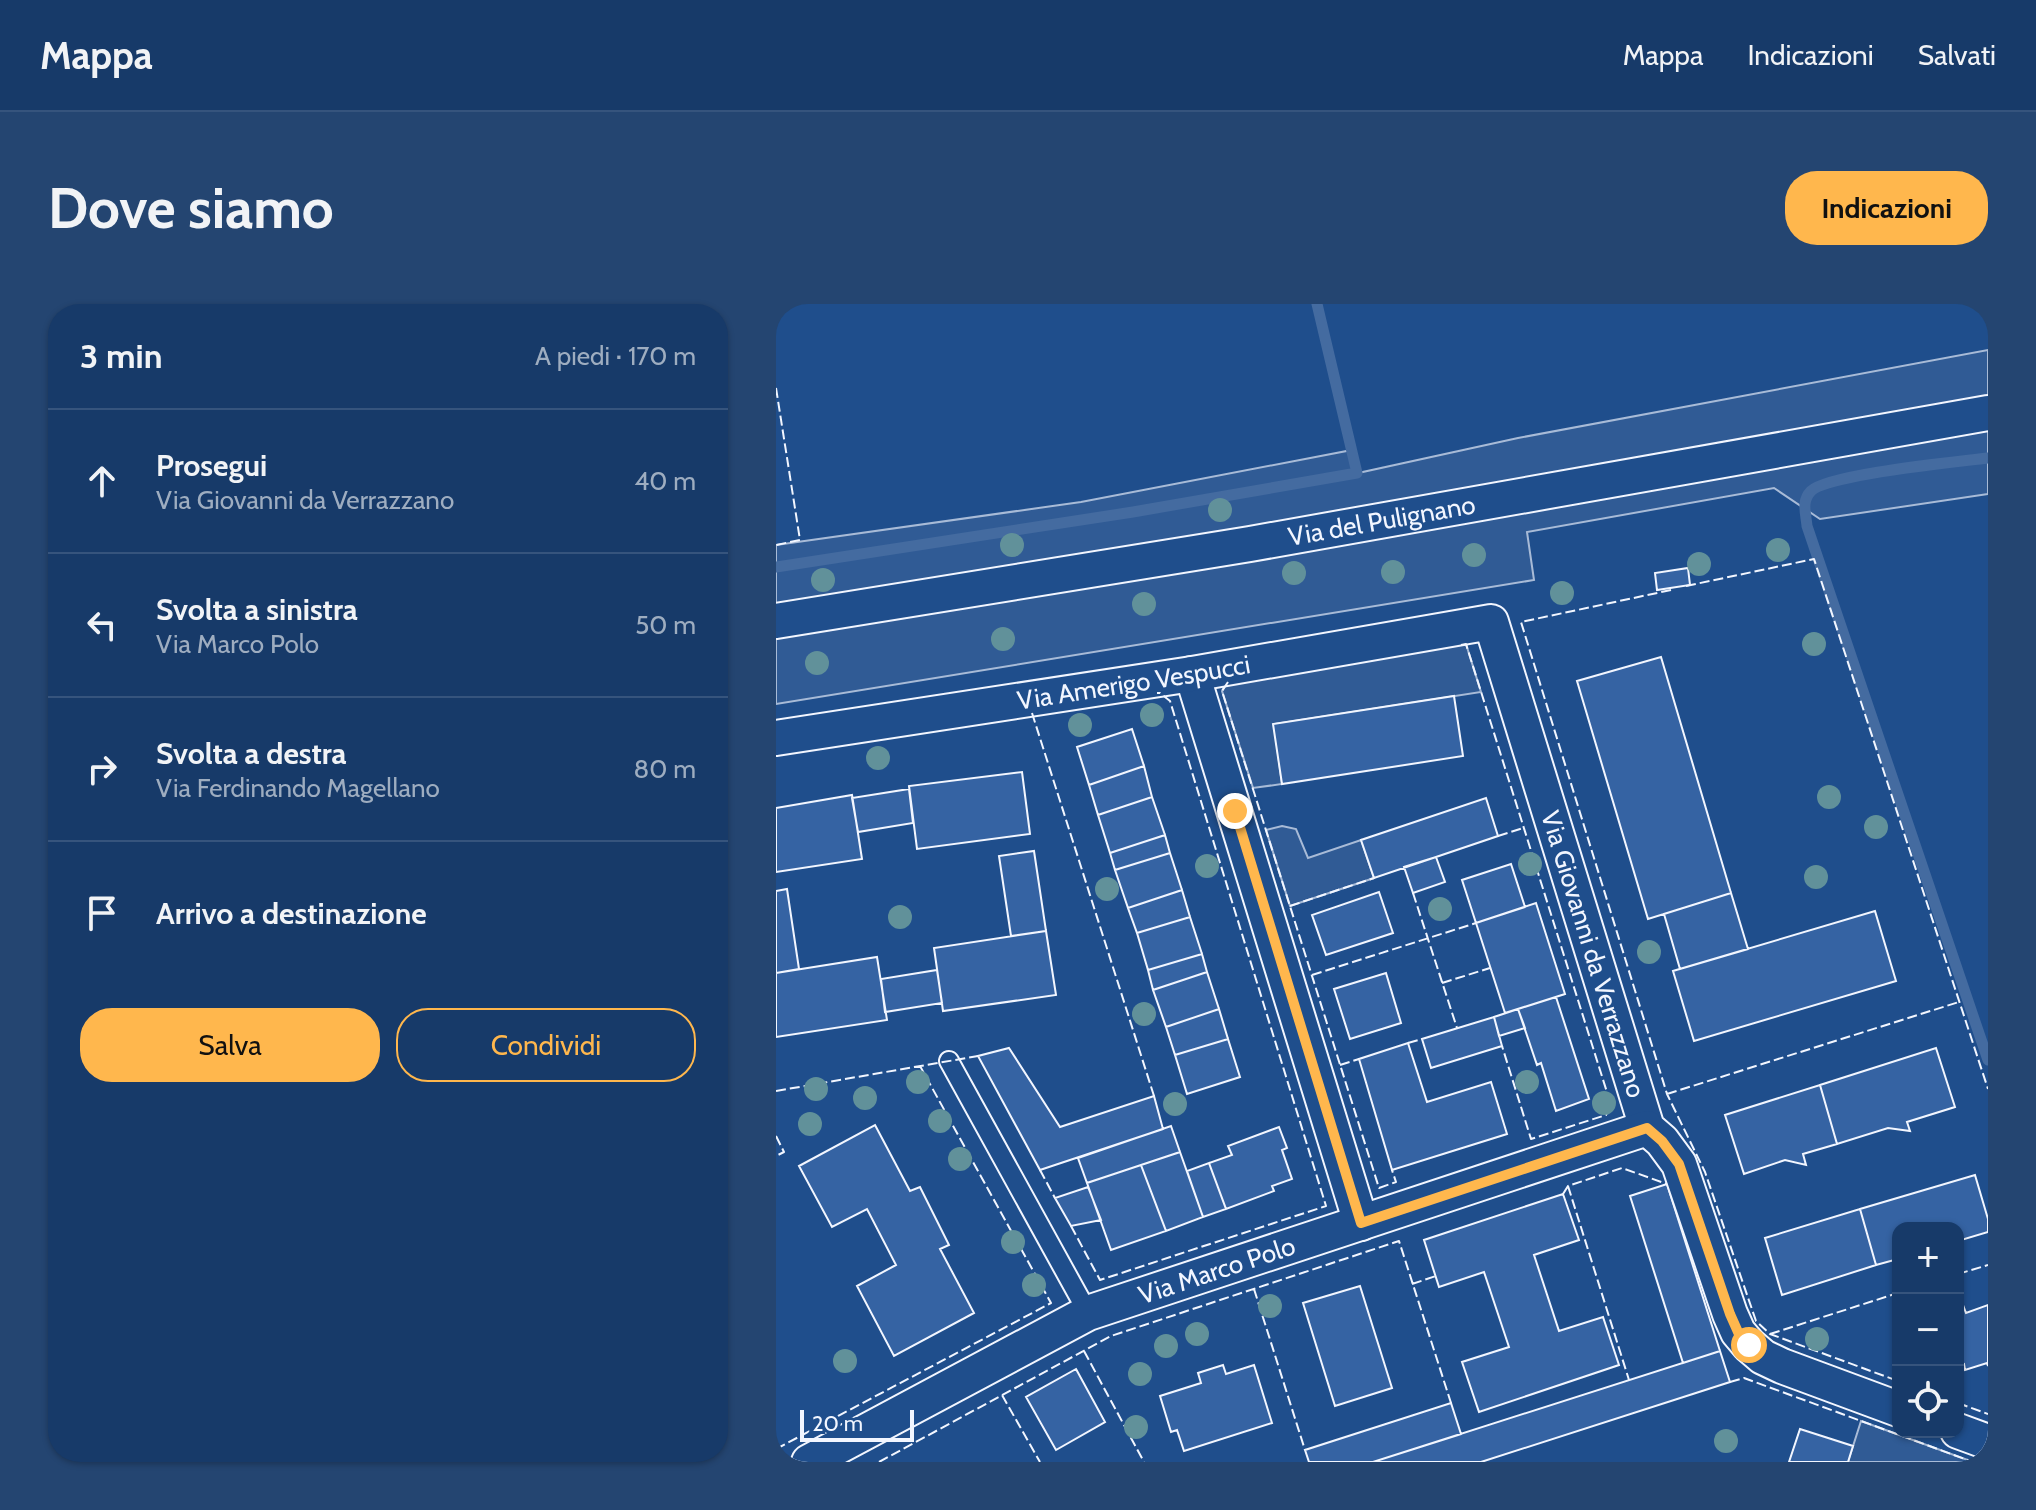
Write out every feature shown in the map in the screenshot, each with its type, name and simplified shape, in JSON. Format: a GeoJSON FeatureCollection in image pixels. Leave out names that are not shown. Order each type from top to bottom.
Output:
{"type":"FeatureCollection","features":[{"type":"Feature","properties":{"kind":"street","name":"Via del Pulignano"},"geometry":{"type":"LineString","coordinates":[[776,621],[1250,544],[1988,413]]}},
{"type":"Feature","properties":{"kind":"street","name":"Via Amerigo Vespucci"},"geometry":{"type":"LineString","coordinates":[[776,738],[1192,674],[1491,622]]}},
{"type":"Feature","properties":{"kind":"street","name":"Via Giovanni da Verrazzano"},"geometry":{"type":"LineString","coordinates":[[1491,622],[1647,1128],[1662,1141],[1679,1164],[1738,1332],[1763,1357],[1892,1407]]}},
{"type":"Feature","properties":{"kind":"street"},"geometry":{"type":"LineString","coordinates":[[1192,674],[1361,1223]]}},
{"type":"Feature","properties":{"kind":"street","name":"Via Marco Polo"},"geometry":{"type":"LineString","coordinates":[[809,1462],[1088,1313],[1647,1128]]}},
{"type":"Feature","properties":{"kind":"street"},"geometry":{"type":"LineString","coordinates":[[1964,1433],[1988,1442]]}},
{"type":"Feature","properties":{"kind":"lane"},"geometry":{"type":"LineString","coordinates":[[949,1061],[1088,1313]]}},
{"type":"Feature","properties":{"kind":"shaded area"},"geometry":{"type":"Polygon","coordinates":[[[1988,350],[1988,494],[1820,519],[1774,488],[1527,532],[1534,580],[776,704],[776,545],[1081,502],[1352,450],[1358,473],[1518,438],[1988,350]]]}},
{"type":"Feature","properties":{"kind":"shaded area"},"geometry":{"type":"Polygon","coordinates":[[[1466,644],[1481,692],[1274,724],[1282,784],[1253,788],[1222,691],[1227,682],[1466,644]]]}},
{"type":"Feature","properties":{"kind":"shaded area"},"geometry":{"type":"Polygon","coordinates":[[[1282,826],[1296,829],[1308,858],[1361,840],[1374,878],[1290,906],[1266,830],[1282,826]]]}},
{"type":"Feature","properties":{"kind":"shaded area"},"geometry":{"type":"Polygon","coordinates":[[[1861,1421],[1892,1432],[1892,1438],[1907,1438],[1973,1462],[1848,1462],[1861,1421]]]}},
{"type":"Feature","properties":{"kind":"building"},"geometry":{"type":"Polygon","coordinates":[[[1688,568],[1690,585],[1657,590],[1655,573],[1688,568]]]}},
{"type":"Feature","properties":{"kind":"building"},"geometry":{"type":"Polygon","coordinates":[[[1661,657],[1731,893],[1648,919],[1577,681],[1661,657]]]}},
{"type":"Feature","properties":{"kind":"building"},"geometry":{"type":"Polygon","coordinates":[[[1454,696],[1463,756],[1282,784],[1273,724],[1454,696]]]}},
{"type":"Feature","properties":{"kind":"building"},"geometry":{"type":"Polygon","coordinates":[[[1132,729],[1144,766],[1089,785],[1077,747],[1132,729]]]}},
{"type":"Feature","properties":{"kind":"building"},"geometry":{"type":"Polygon","coordinates":[[[1144,766],[1152,797],[1098,815],[1089,785],[1144,766]]]}},
{"type":"Feature","properties":{"kind":"building"},"geometry":{"type":"Polygon","coordinates":[[[1022,772],[1030,834],[917,849],[909,786],[1022,772]]]}},
{"type":"Feature","properties":{"kind":"building"},"geometry":{"type":"Polygon","coordinates":[[[909,789],[913,823],[858,832],[852,798],[909,789]]]}},
{"type":"Feature","properties":{"kind":"building"},"geometry":{"type":"Polygon","coordinates":[[[852,795],[862,859],[776,872],[776,808],[852,795]]]}},
{"type":"Feature","properties":{"kind":"building"},"geometry":{"type":"Polygon","coordinates":[[[1152,797],[1165,835],[1110,853],[1098,815],[1152,797]]]}},
{"type":"Feature","properties":{"kind":"building"},"geometry":{"type":"Polygon","coordinates":[[[1486,798],[1498,836],[1374,878],[1361,840],[1486,798]]]}},
{"type":"Feature","properties":{"kind":"building"},"geometry":{"type":"Polygon","coordinates":[[[1165,835],[1170,853],[1115,870],[1110,853],[1165,835]]]}},
{"type":"Feature","properties":{"kind":"building"},"geometry":{"type":"Polygon","coordinates":[[[1034,851],[1046,931],[1011,936],[999,856],[1034,851]]]}},
{"type":"Feature","properties":{"kind":"building"},"geometry":{"type":"Polygon","coordinates":[[[1170,853],[1182,890],[1128,908],[1115,870],[1170,853]]]}},
{"type":"Feature","properties":{"kind":"building"},"geometry":{"type":"Polygon","coordinates":[[[1436,857],[1445,882],[1413,893],[1404,867],[1436,857]]]}},
{"type":"Feature","properties":{"kind":"building"},"geometry":{"type":"Polygon","coordinates":[[[1511,864],[1525,907],[1476,923],[1462,880],[1511,864]]]}},
{"type":"Feature","properties":{"kind":"building"},"geometry":{"type":"Polygon","coordinates":[[[787,889],[799,969],[776,973],[776,891],[787,889]]]}},
{"type":"Feature","properties":{"kind":"building"},"geometry":{"type":"Polygon","coordinates":[[[1182,890],[1190,917],[1137,933],[1128,908],[1182,890]]]}},
{"type":"Feature","properties":{"kind":"building"},"geometry":{"type":"Polygon","coordinates":[[[1379,892],[1393,933],[1326,955],[1312,915],[1379,892]]]}},
{"type":"Feature","properties":{"kind":"building"},"geometry":{"type":"Polygon","coordinates":[[[1731,893],[1748,949],[1680,969],[1664,914],[1731,893]]]}},
{"type":"Feature","properties":{"kind":"building"},"geometry":{"type":"Polygon","coordinates":[[[1536,903],[1565,994],[1505,1013],[1476,923],[1536,903]]]}},
{"type":"Feature","properties":{"kind":"building"},"geometry":{"type":"Polygon","coordinates":[[[1875,911],[1896,981],[1694,1041],[1673,971],[1875,911]]]}},
{"type":"Feature","properties":{"kind":"building"},"geometry":{"type":"Polygon","coordinates":[[[1190,917],[1202,954],[1148,970],[1137,933],[1190,917]]]}},
{"type":"Feature","properties":{"kind":"building"},"geometry":{"type":"Polygon","coordinates":[[[1046,931],[1056,995],[943,1011],[934,948],[1046,931]]]}},
{"type":"Feature","properties":{"kind":"building"},"geometry":{"type":"Polygon","coordinates":[[[1202,954],[1207,972],[1153,990],[1148,970],[1202,954]]]}},
{"type":"Feature","properties":{"kind":"building"},"geometry":{"type":"Polygon","coordinates":[[[877,957],[887,1020],[776,1037],[776,973],[877,957]]]}},
{"type":"Feature","properties":{"kind":"building"},"geometry":{"type":"Polygon","coordinates":[[[937,970],[942,1003],[885,1012],[881,979],[937,970]]]}},
{"type":"Feature","properties":{"kind":"building"},"geometry":{"type":"Polygon","coordinates":[[[1207,972],[1219,1009],[1166,1027],[1153,990],[1207,972]]]}},
{"type":"Feature","properties":{"kind":"building"},"geometry":{"type":"Polygon","coordinates":[[[1386,973],[1401,1023],[1350,1039],[1334,989],[1386,973]]]}},
{"type":"Feature","properties":{"kind":"building"},"geometry":{"type":"Polygon","coordinates":[[[1556,997],[1589,1099],[1556,1111],[1541,1063],[1537,1065],[1518,1009],[1556,997]]]}},
{"type":"Feature","properties":{"kind":"building"},"geometry":{"type":"Polygon","coordinates":[[[1219,1009],[1228,1039],[1175,1055],[1166,1027],[1219,1009]]]}},
{"type":"Feature","properties":{"kind":"building"},"geometry":{"type":"Polygon","coordinates":[[[1518,1009],[1525,1028],[1499,1036],[1494,1017],[1518,1009]]]}},
{"type":"Feature","properties":{"kind":"building"},"geometry":{"type":"Polygon","coordinates":[[[1494,1017],[1502,1046],[1431,1068],[1422,1039],[1494,1017]]]}},
{"type":"Feature","properties":{"kind":"building"},"geometry":{"type":"Polygon","coordinates":[[[1228,1039],[1240,1077],[1187,1094],[1175,1055],[1228,1039]]]}},
{"type":"Feature","properties":{"kind":"building"},"geometry":{"type":"Polygon","coordinates":[[[1408,1043],[1427,1102],[1491,1082],[1507,1134],[1392,1170],[1359,1059],[1408,1043]]]}},
{"type":"Feature","properties":{"kind":"building"},"geometry":{"type":"Polygon","coordinates":[[[1009,1048],[1060,1127],[1154,1096],[1163,1129],[1040,1170],[978,1056],[1009,1048]]]}},
{"type":"Feature","properties":{"kind":"building"},"geometry":{"type":"Polygon","coordinates":[[[1936,1048],[1955,1107],[1907,1122],[1910,1131],[1888,1128],[1837,1144],[1820,1085],[1936,1048]]]}},
{"type":"Feature","properties":{"kind":"building"},"geometry":{"type":"Polygon","coordinates":[[[1820,1085],[1837,1144],[1803,1154],[1806,1165],[1785,1160],[1744,1174],[1725,1115],[1820,1085]]]}},
{"type":"Feature","properties":{"kind":"building"},"geometry":{"type":"Polygon","coordinates":[[[875,1125],[910,1191],[920,1187],[949,1245],[940,1249],[974,1313],[894,1356],[857,1286],[896,1265],[867,1209],[832,1227],[799,1166],[875,1125]]]}},
{"type":"Feature","properties":{"kind":"building"},"geometry":{"type":"Polygon","coordinates":[[[1171,1126],[1180,1152],[1087,1183],[1078,1158],[1171,1126]]]}},
{"type":"Feature","properties":{"kind":"building"},"geometry":{"type":"Polygon","coordinates":[[[1279,1127],[1287,1148],[1282,1150],[1292,1179],[1272,1186],[1274,1191],[1226,1209],[1209,1163],[1232,1155],[1228,1146],[1279,1127]]]}},
{"type":"Feature","properties":{"kind":"building"},"geometry":{"type":"Polygon","coordinates":[[[1180,1152],[1203,1217],[1166,1231],[1141,1165],[1180,1152]]]}},
{"type":"Feature","properties":{"kind":"building"},"geometry":{"type":"Polygon","coordinates":[[[1209,1163],[1226,1209],[1203,1217],[1187,1171],[1209,1163]]]}},
{"type":"Feature","properties":{"kind":"building"},"geometry":{"type":"Polygon","coordinates":[[[1141,1165],[1166,1231],[1111,1250],[1087,1183],[1141,1165]]]}},
{"type":"Feature","properties":{"kind":"building"},"geometry":{"type":"Polygon","coordinates":[[[1975,1175],[1988,1219],[1988,1232],[1964,1239],[1964,1222],[1892,1222],[1892,1261],[1876,1265],[1860,1209],[1975,1175]]]}},
{"type":"Feature","properties":{"kind":"building"},"geometry":{"type":"Polygon","coordinates":[[[1667,1184],[1720,1351],[1683,1363],[1630,1196],[1667,1184]]]}},
{"type":"Feature","properties":{"kind":"building"},"geometry":{"type":"Polygon","coordinates":[[[1088,1187],[1101,1220],[1071,1226],[1055,1198],[1088,1187]]]}},
{"type":"Feature","properties":{"kind":"building"},"geometry":{"type":"Polygon","coordinates":[[[1563,1194],[1579,1240],[1534,1255],[1559,1331],[1603,1317],[1619,1365],[1479,1412],[1462,1362],[1509,1347],[1484,1272],[1439,1287],[1424,1240],[1563,1194]]]}},
{"type":"Feature","properties":{"kind":"building"},"geometry":{"type":"Polygon","coordinates":[[[1860,1209],[1876,1265],[1782,1295],[1765,1238],[1860,1209]]]}},
{"type":"Feature","properties":{"kind":"building"},"geometry":{"type":"Polygon","coordinates":[[[1360,1286],[1392,1388],[1335,1406],[1303,1303],[1360,1286]]]}},
{"type":"Feature","properties":{"kind":"building"},"geometry":{"type":"Polygon","coordinates":[[[1988,1305],[1988,1366],[1987,1363],[1965,1370],[1964,1308],[1966,1313],[1988,1305]]]}},
{"type":"Feature","properties":{"kind":"building"},"geometry":{"type":"Polygon","coordinates":[[[1720,1351],[1730,1382],[1481,1462],[1373,1462],[1720,1351]]]}},
{"type":"Feature","properties":{"kind":"building"},"geometry":{"type":"Polygon","coordinates":[[[1223,1365],[1226,1374],[1254,1365],[1272,1423],[1184,1451],[1177,1430],[1171,1432],[1160,1396],[1201,1383],[1198,1373],[1223,1365]]]}},
{"type":"Feature","properties":{"kind":"building"},"geometry":{"type":"Polygon","coordinates":[[[1076,1369],[1105,1422],[1056,1450],[1026,1397],[1076,1369]]]}},
{"type":"Feature","properties":{"kind":"building"},"geometry":{"type":"Polygon","coordinates":[[[1451,1403],[1461,1434],[1373,1462],[1309,1462],[1305,1450],[1451,1403]]]}},
{"type":"Feature","properties":{"kind":"building"},"geometry":{"type":"Polygon","coordinates":[[[1800,1429],[1853,1446],[1848,1462],[1789,1462],[1800,1429]]]}},
{"type":"Feature","properties":{"kind":"waterway"},"geometry":{"type":"LineString","coordinates":[[776,567],[1133,512],[1357,473],[1317,304]]}},
{"type":"Feature","properties":{"kind":"waterway"},"geometry":{"type":"LineString","coordinates":[[1988,458],[1842,479],[1811,491],[1805,508],[1807,526],[1988,1060]]}},
{"type":"Feature","properties":{"kind":"fence"},"geometry":{"type":"LineString","coordinates":[[776,388],[800,540],[776,545]]}},
{"type":"Feature","properties":{"kind":"fence"},"geometry":{"type":"LineString","coordinates":[[1686,586],[1814,559],[1988,1089]]}},
{"type":"Feature","properties":{"kind":"fence"},"geometry":{"type":"LineString","coordinates":[[1671,590],[1521,622],[1667,1094],[1705,1172],[1756,1321],[1770,1334],[1892,1379]]}},
{"type":"Feature","properties":{"kind":"fence"},"geometry":{"type":"LineString","coordinates":[[1461,645],[1466,644],[1611,1105],[1606,1115],[1531,1139],[1502,1046]]}},
{"type":"Feature","properties":{"kind":"fence"},"geometry":{"type":"LineString","coordinates":[[1228,682],[1222,691],[1379,1188],[1396,1182],[1392,1170]]}},
{"type":"Feature","properties":{"kind":"fence"},"geometry":{"type":"LineString","coordinates":[[1071,1226],[1100,1280],[1326,1206],[1170,701],[1157,693]]}},
{"type":"Feature","properties":{"kind":"fence"},"geometry":{"type":"LineString","coordinates":[[1032,713],[1154,1096]]}},
{"type":"Feature","properties":{"kind":"fence"},"geometry":{"type":"LineString","coordinates":[[1498,836],[1523,828]]}},
{"type":"Feature","properties":{"kind":"fence"},"geometry":{"type":"LineString","coordinates":[[1290,906],[1374,878]]}},
{"type":"Feature","properties":{"kind":"fence"},"geometry":{"type":"LineString","coordinates":[[1413,893],[1457,1028]]}},
{"type":"Feature","properties":{"kind":"fence"},"geometry":{"type":"LineString","coordinates":[[1312,975],[1476,923]]}},
{"type":"Feature","properties":{"kind":"fence"},"geometry":{"type":"LineString","coordinates":[[1442,983],[1490,968]]}},
{"type":"Feature","properties":{"kind":"fence"},"geometry":{"type":"LineString","coordinates":[[1667,1094],[1959,1002]]}},
{"type":"Feature","properties":{"kind":"fence"},"geometry":{"type":"LineString","coordinates":[[1408,1043],[1422,1039]]}},
{"type":"Feature","properties":{"kind":"fence"},"geometry":{"type":"LineString","coordinates":[[776,1091],[978,1056]]}},
{"type":"Feature","properties":{"kind":"fence"},"geometry":{"type":"LineString","coordinates":[[1340,1065],[1359,1059]]}},
{"type":"Feature","properties":{"kind":"fence"},"geometry":{"type":"LineString","coordinates":[[776,1449],[1051,1303],[920,1066]]}},
{"type":"Feature","properties":{"kind":"fence"},"geometry":{"type":"LineString","coordinates":[[776,1136],[784,1152],[776,1156]]}},
{"type":"Feature","properties":{"kind":"fence"},"geometry":{"type":"LineString","coordinates":[[1563,1194],[1568,1186],[1622,1168],[1667,1184]]}},
{"type":"Feature","properties":{"kind":"fence"},"geometry":{"type":"LineString","coordinates":[[1040,1170],[1055,1198]]}},
{"type":"Feature","properties":{"kind":"fence"},"geometry":{"type":"LineString","coordinates":[[1568,1186],[1629,1380]]}},
{"type":"Feature","properties":{"kind":"fence"},"geometry":{"type":"LineString","coordinates":[[879,1462],[1111,1336],[1399,1241],[1451,1403]]}},
{"type":"Feature","properties":{"kind":"fence"},"geometry":{"type":"LineString","coordinates":[[1964,1272],[1988,1265]]}},
{"type":"Feature","properties":{"kind":"fence"},"geometry":{"type":"LineString","coordinates":[[1412,1284],[1436,1276]]}},
{"type":"Feature","properties":{"kind":"fence"},"geometry":{"type":"LineString","coordinates":[[1254,1289],[1305,1450]]}},
{"type":"Feature","properties":{"kind":"fence"},"geometry":{"type":"LineString","coordinates":[[1770,1334],[1895,1294]]}},
{"type":"Feature","properties":{"kind":"fence"},"geometry":{"type":"LineString","coordinates":[[1084,1351],[1144,1462]]}},
{"type":"Feature","properties":{"kind":"fence"},"geometry":{"type":"LineString","coordinates":[[1730,1382],[1744,1378],[1973,1462]]}},
{"type":"Feature","properties":{"kind":"fence"},"geometry":{"type":"LineString","coordinates":[[1002,1395],[1040,1462]]}},
{"type":"Feature","properties":{"kind":"fence"},"geometry":{"type":"LineString","coordinates":[[1964,1405],[1988,1414]]}},
{"type":"Feature","properties":{"kind":"route"},"geometry":{"type":"LineString","coordinates":[[1235,811],[1361,1223],[1647,1128],[1671,1151],[1679,1164],[1730,1314],[1738,1332],[1749,1345]]}}]}
